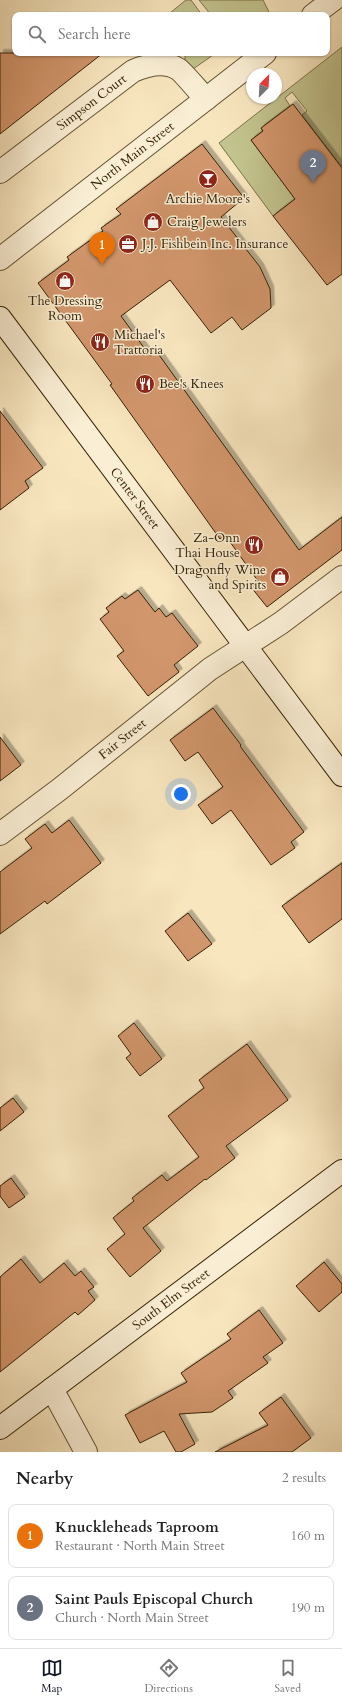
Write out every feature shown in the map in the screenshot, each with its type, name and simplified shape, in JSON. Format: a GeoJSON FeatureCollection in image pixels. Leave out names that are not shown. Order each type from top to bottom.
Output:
{"type":"FeatureCollection","features":[{"type":"Feature","properties":{"kind":"street"},"geometry":{"type":"LineString","coordinates":[[317,12],[333,0]]}},
{"type":"Feature","properties":{"kind":"street","name":"North Main Street"},"geometry":{"type":"LineString","coordinates":[[0,259],[261,56]]}},
{"type":"Feature","properties":{"kind":"street","name":"Simpson Court"},"geometry":{"type":"LineString","coordinates":[[0,172],[133,71],[148,64],[162,64],[178,69],[206,99]]}},
{"type":"Feature","properties":{"kind":"street","name":"Center Street"},"geometry":{"type":"LineString","coordinates":[[0,318],[342,775]]}},
{"type":"Feature","properties":{"kind":"street","name":"Fair Street"},"geometry":{"type":"LineString","coordinates":[[0,834],[60,789],[210,669],[281,623],[342,577]]}},
{"type":"Feature","properties":{"kind":"street","name":"South Elm Street"},"geometry":{"type":"LineString","coordinates":[[0,1428],[342,1171]]}},
{"type":"Feature","properties":{"kind":"street"},"geometry":{"type":"LineString","coordinates":[[52,1389],[86,1452]]}},
{"type":"Feature","properties":{"kind":"green space"},"geometry":{"type":"Polygon","coordinates":[[[186,0],[191,0],[200,12],[171,12],[186,0]]]}},
{"type":"Feature","properties":{"kind":"green space"},"geometry":{"type":"Polygon","coordinates":[[[199,0],[263,0],[269,12],[209,12],[199,0]]]}},
{"type":"Feature","properties":{"kind":"green space"},"geometry":{"type":"Polygon","coordinates":[[[342,47],[342,167],[302,115],[307,111],[292,92],[285,98],[290,106],[261,128],[263,131],[251,140],[295,199],[273,216],[219,143],[269,104],[282,104],[282,94],[342,47]]]}},
{"type":"Feature","properties":{"kind":"green space"},"geometry":{"type":"Polygon","coordinates":[[[185,56],[212,56],[193,69],[185,61],[185,56]]]}},
{"type":"Feature","properties":{"kind":"building"},"geometry":{"type":"Polygon","coordinates":[[[0,53],[12,53],[12,56],[99,56],[0,134],[0,53]]]}},
{"type":"Feature","properties":{"kind":"building"},"geometry":{"type":"Polygon","coordinates":[[[293,104],[342,168],[342,274],[327,285],[273,216],[295,199],[251,140],[263,131],[261,128],[293,104]]]}},
{"type":"Feature","properties":{"kind":"building"},"geometry":{"type":"Polygon","coordinates":[[[202,144],[244,198],[221,217],[260,267],[270,289],[271,308],[242,330],[232,317],[211,333],[170,280],[121,316],[150,356],[157,352],[299,550],[342,517],[342,550],[267,607],[251,587],[258,581],[225,535],[220,539],[110,385],[112,384],[38,283],[69,260],[67,257],[103,231],[101,228],[121,214],[116,209],[202,144]]]}},
{"type":"Feature","properties":{"kind":"building"},"geometry":{"type":"Polygon","coordinates":[[[0,411],[43,468],[25,481],[29,488],[0,510],[0,411]]]}},
{"type":"Feature","properties":{"kind":"building"},"geometry":{"type":"Polygon","coordinates":[[[138,590],[155,612],[159,608],[166,617],[172,613],[198,646],[174,665],[179,672],[148,696],[117,656],[124,651],[100,619],[109,612],[106,608],[122,596],[125,599],[138,590]]]}},
{"type":"Feature","properties":{"kind":"building"},"geometry":{"type":"Polygon","coordinates":[[[213,708],[304,832],[291,842],[295,848],[271,865],[231,810],[212,824],[198,805],[223,787],[198,752],[185,761],[170,740],[213,708]]]}},
{"type":"Feature","properties":{"kind":"building"},"geometry":{"type":"Polygon","coordinates":[[[0,737],[21,765],[0,781],[0,737]]]}},
{"type":"Feature","properties":{"kind":"building"},"geometry":{"type":"Polygon","coordinates":[[[69,820],[101,863],[47,904],[45,901],[0,934],[0,872],[32,848],[25,839],[45,824],[52,833],[69,820]]]}},
{"type":"Feature","properties":{"kind":"building"},"geometry":{"type":"Polygon","coordinates":[[[342,863],[342,919],[309,943],[282,906],[342,863]]]}},
{"type":"Feature","properties":{"kind":"building"},"geometry":{"type":"Polygon","coordinates":[[[188,913],[212,944],[188,961],[165,931],[188,913]]]}},
{"type":"Feature","properties":{"kind":"building"},"geometry":{"type":"Polygon","coordinates":[[[134,1023],[162,1059],[140,1076],[126,1058],[131,1054],[118,1036],[134,1023]]]}},
{"type":"Feature","properties":{"kind":"building"},"geometry":{"type":"Polygon","coordinates":[[[247,1044],[288,1100],[226,1146],[235,1158],[206,1180],[205,1179],[143,1228],[161,1251],[130,1277],[107,1249],[125,1234],[113,1218],[134,1201],[132,1198],[162,1175],[167,1181],[199,1157],[168,1116],[204,1088],[199,1080],[247,1044]]]}},
{"type":"Feature","properties":{"kind":"building"},"geometry":{"type":"Polygon","coordinates":[[[13,1098],[24,1112],[0,1131],[0,1108],[13,1098]]]}},
{"type":"Feature","properties":{"kind":"building"},"geometry":{"type":"Polygon","coordinates":[[[11,1178],[25,1197],[9,1208],[0,1196],[0,1186],[11,1178]]]}},
{"type":"Feature","properties":{"kind":"building"},"geometry":{"type":"Polygon","coordinates":[[[21,1259],[40,1283],[64,1263],[75,1276],[81,1271],[94,1287],[88,1291],[95,1300],[78,1315],[75,1312],[0,1372],[0,1277],[21,1259]]]}},
{"type":"Feature","properties":{"kind":"building"},"geometry":{"type":"Polygon","coordinates":[[[324,1262],[342,1284],[342,1292],[319,1312],[296,1286],[324,1262]]]}},
{"type":"Feature","properties":{"kind":"building"},"geometry":{"type":"Polygon","coordinates":[[[259,1310],[283,1343],[263,1357],[268,1363],[228,1391],[233,1398],[212,1412],[179,1414],[195,1444],[181,1452],[176,1452],[164,1431],[140,1443],[125,1415],[187,1382],[181,1373],[231,1339],[227,1334],[259,1310]]]}},
{"type":"Feature","properties":{"kind":"building"},"geometry":{"type":"Polygon","coordinates":[[[281,1397],[311,1438],[292,1452],[215,1452],[268,1425],[259,1413],[281,1397]]]}},
{"type":"Feature","properties":{"kind":"place","name":"Archie Moore's"},"geometry":{"type":"Point","coordinates":[208,179]}},
{"type":"Feature","properties":{"kind":"place","name":"Saint Pauls Episcopal Church"},"geometry":{"type":"Point","coordinates":[313,183]}},
{"type":"Feature","properties":{"kind":"place","name":"Craig Jewelers"},"geometry":{"type":"Point","coordinates":[153,222]}},
{"type":"Feature","properties":{"kind":"place","name":"J.J. Fishbein Inc. Insurance"},"geometry":{"type":"Point","coordinates":[128,244]}},
{"type":"Feature","properties":{"kind":"place","name":"Knuckleheads Taproom"},"geometry":{"type":"Point","coordinates":[102,265]}},
{"type":"Feature","properties":{"kind":"place","name":"The Dressing Room"},"geometry":{"type":"Point","coordinates":[65,281]}},
{"type":"Feature","properties":{"kind":"place","name":"Michael's Trattoria"},"geometry":{"type":"Point","coordinates":[100,342]}},
{"type":"Feature","properties":{"kind":"place","name":"Bee's Knees"},"geometry":{"type":"Point","coordinates":[145,384]}},
{"type":"Feature","properties":{"kind":"place","name":"Za-Onn Thai House"},"geometry":{"type":"Point","coordinates":[254,545]}},
{"type":"Feature","properties":{"kind":"place","name":"Dragonfly Wine and Spirits"},"geometry":{"type":"Point","coordinates":[280,577]}}]}
